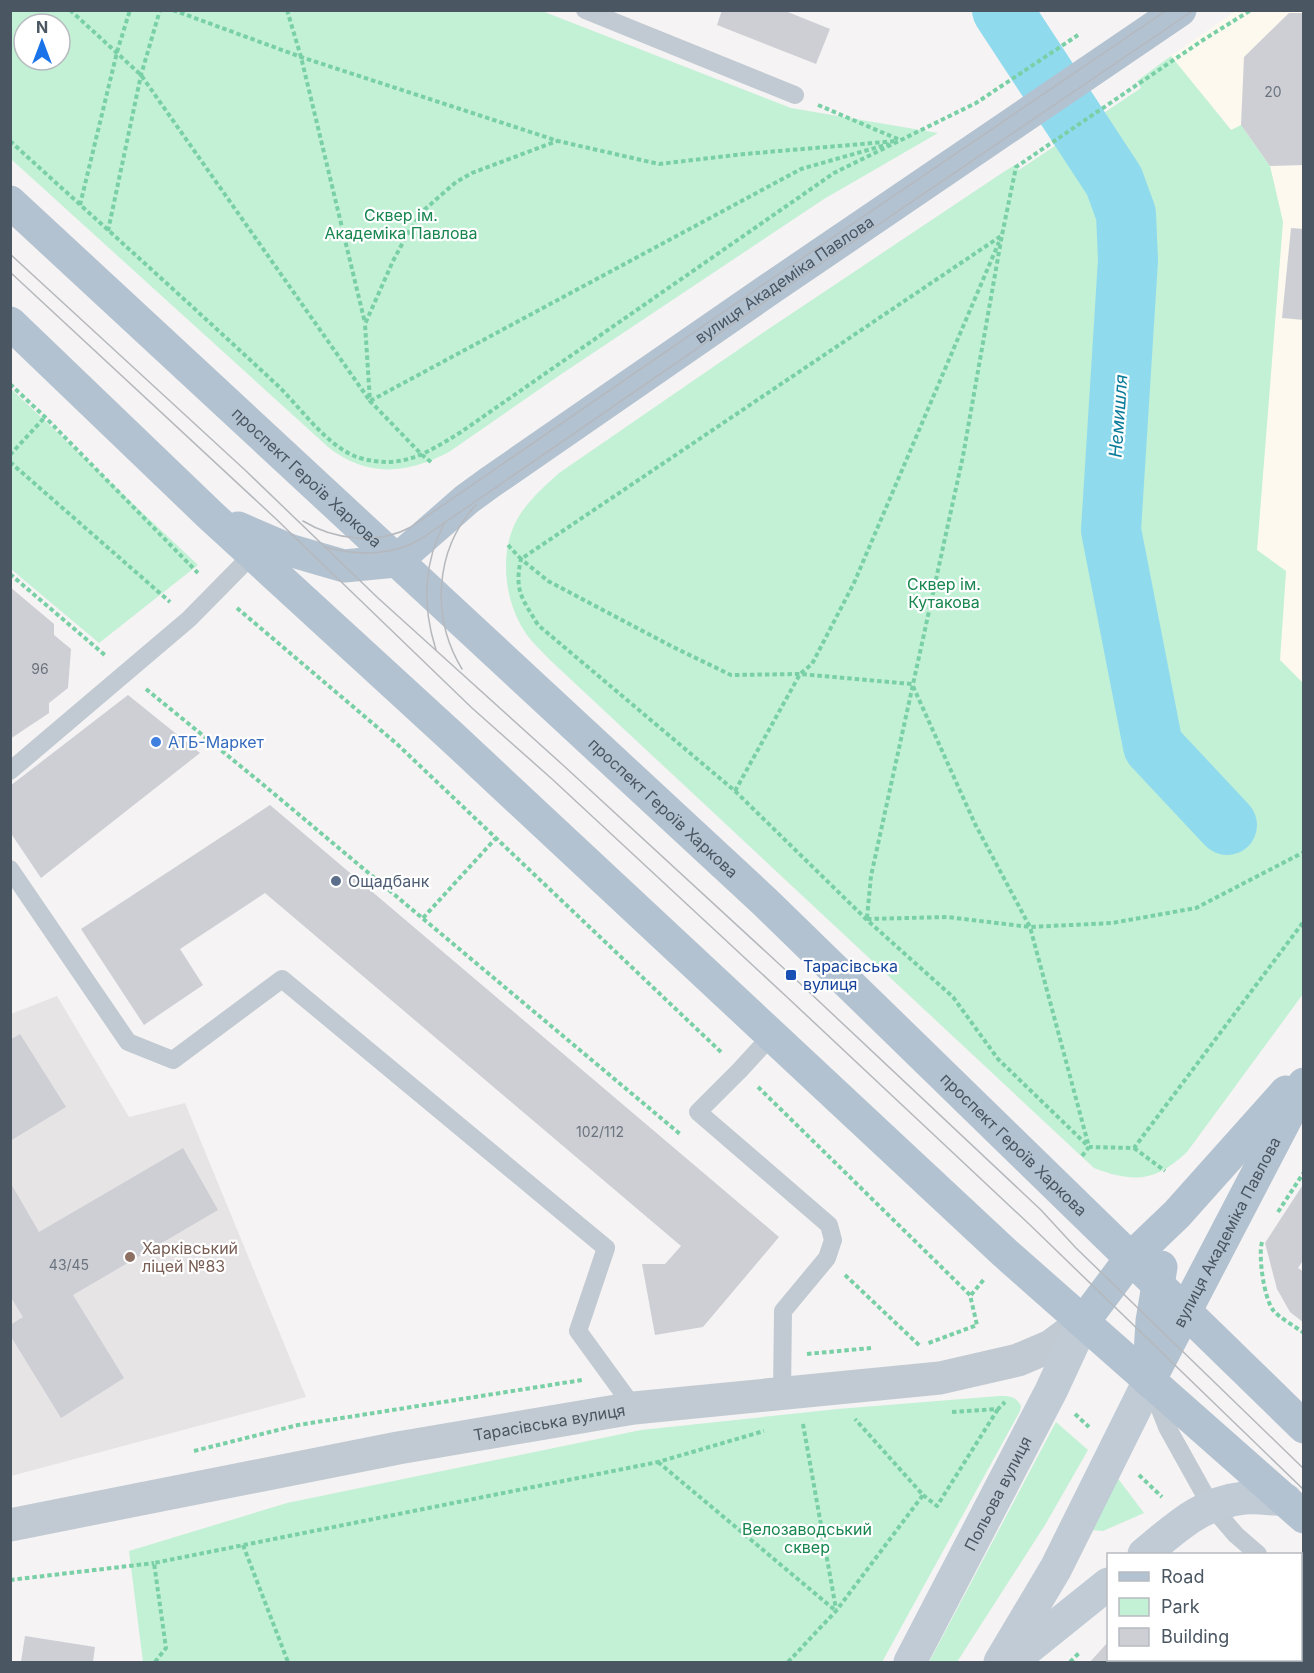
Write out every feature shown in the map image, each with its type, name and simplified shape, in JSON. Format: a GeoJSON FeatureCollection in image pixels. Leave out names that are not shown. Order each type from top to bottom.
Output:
{"type":"FeatureCollection","features":[{"type":"Feature","properties":{"kind":"main road","name":"вулиця Академіка Павлова"},"geometry":{"type":"LineString","coordinates":[[396,561],[467,499],[489,483],[1180,10]]}},
{"type":"Feature","properties":{"kind":"main road","name":"проспект Героїв Харкова"},"geometry":{"type":"LineString","coordinates":[[10,202],[765,902],[1131,1258],[1301,1419]]}},
{"type":"Feature","properties":{"kind":"main road"},"geometry":{"type":"LineString","coordinates":[[10,323],[209,514],[1083,1322],[1295,1508]]}},
{"type":"Feature","properties":{"kind":"main road"},"geometry":{"type":"LineString","coordinates":[[209,514],[288,550],[318,560],[344,566],[396,561]]}},
{"type":"Feature","properties":{"kind":"main road","name":"вулиця Академіка Павлова"},"geometry":{"type":"LineString","coordinates":[[1083,1322],[1131,1258],[1177,1214],[1304,1073]]}},
{"type":"Feature","properties":{"kind":"main road","name":"вулиця Академіка Павлова"},"geometry":{"type":"LineString","coordinates":[[1149,1381],[1304,1083]]}},
{"type":"Feature","properties":{"kind":"main road"},"geometry":{"type":"LineString","coordinates":[[1000,1662],[1056,1568],[1149,1381],[1152,1321],[1157,1283],[1177,1214]]}},
{"type":"Feature","properties":{"kind":"main road","name":"Польова вулиця"},"geometry":{"type":"LineString","coordinates":[[910,1662],[1051,1390],[1083,1322]]}},
{"type":"Feature","properties":{"kind":"main road"},"geometry":{"type":"LineString","coordinates":[[1145,1553],[1186,1519],[1211,1506],[1244,1498],[1295,1508]]}},
{"type":"Feature","properties":{"kind":"main road"},"geometry":{"type":"LineString","coordinates":[[1011,1662],[1107,1585]]}},
{"type":"Feature","properties":{"kind":"street","name":"Тарасівська вулиця"},"geometry":{"type":"LineString","coordinates":[[10,1525],[398,1448],[634,1408],[940,1378],[1007,1362],[1050,1346],[1083,1322]]}},
{"type":"Feature","properties":{"kind":"lane"},"geometry":{"type":"LineString","coordinates":[[585,10],[795,95]]}},
{"type":"Feature","properties":{"kind":"lane"},"geometry":{"type":"LineString","coordinates":[[10,771],[189,619],[253,554]]}},
{"type":"Feature","properties":{"kind":"lane"},"geometry":{"type":"LineString","coordinates":[[10,869],[128,1042],[173,1060],[282,979],[606,1248],[578,1331],[634,1408]]}},
{"type":"Feature","properties":{"kind":"lane"},"geometry":{"type":"LineString","coordinates":[[772,1035],[698,1112],[829,1225],[833,1240],[828,1258],[783,1311],[782,1394]]}},
{"type":"Feature","properties":{"kind":"lane"},"geometry":{"type":"LineString","coordinates":[[1149,1381],[1167,1427],[1211,1506],[1236,1535],[1257,1553]]}},
{"type":"Feature","properties":{"kind":"path"},"geometry":{"type":"LineString","coordinates":[[70,10],[141,75],[370,401],[431,462]]}},
{"type":"Feature","properties":{"kind":"path"},"geometry":{"type":"LineString","coordinates":[[80,205],[117,52],[130,10]]}},
{"type":"Feature","properties":{"kind":"path"},"geometry":{"type":"LineString","coordinates":[[108,231],[141,75],[160,10]]}},
{"type":"Feature","properties":{"kind":"path"},"geometry":{"type":"LineString","coordinates":[[173,10],[301,57],[558,141],[659,164],[744,154],[900,141]]}},
{"type":"Feature","properties":{"kind":"path"},"geometry":{"type":"LineString","coordinates":[[287,10],[301,57],[365,324],[370,401]]}},
{"type":"Feature","properties":{"kind":"path"},"geometry":{"type":"LineString","coordinates":[[866,919],[871,876],[963,456],[1016,167],[1251,10]]}},
{"type":"Feature","properties":{"kind":"path"},"geometry":{"type":"LineString","coordinates":[[10,141],[278,385],[337,446],[351,454],[375,460],[405,460],[422,455],[461,432],[834,173],[976,103],[1086,30]]}},
{"type":"Feature","properties":{"kind":"path"},"geometry":{"type":"LineString","coordinates":[[795,95],[900,141]]}},
{"type":"Feature","properties":{"kind":"path"},"geometry":{"type":"LineString","coordinates":[[365,324],[393,261],[424,210],[456,182],[472,173],[558,141]]}},
{"type":"Feature","properties":{"kind":"path"},"geometry":{"type":"LineString","coordinates":[[370,401],[801,170],[900,141]]}},
{"type":"Feature","properties":{"kind":"path"},"geometry":{"type":"LineString","coordinates":[[1002,235],[521,559],[518,575],[519,594],[538,625],[735,791],[866,919],[953,997],[998,1059],[1089,1147],[1134,1148],[1164,1171]]}},
{"type":"Feature","properties":{"kind":"path"},"geometry":{"type":"LineString","coordinates":[[735,791],[800,674],[812,664],[854,583],[1002,235]]}},
{"type":"Feature","properties":{"kind":"path"},"geometry":{"type":"LineString","coordinates":[[10,384],[217,592],[379,728],[740,1070],[970,1295],[977,1325],[920,1346],[828,1258]]}},
{"type":"Feature","properties":{"kind":"path"},"geometry":{"type":"LineString","coordinates":[[10,455],[45,417]]}},
{"type":"Feature","properties":{"kind":"path"},"geometry":{"type":"LineString","coordinates":[[10,462],[189,619]]}},
{"type":"Feature","properties":{"kind":"path"},"geometry":{"type":"LineString","coordinates":[[508,545],[548,581],[731,675],[800,674],[912,684]]}},
{"type":"Feature","properties":{"kind":"path"},"geometry":{"type":"LineString","coordinates":[[10,574],[684,1137]]}},
{"type":"Feature","properties":{"kind":"path"},"geometry":{"type":"LineString","coordinates":[[912,684],[975,824],[1030,927],[1089,1147]]}},
{"type":"Feature","properties":{"kind":"path"},"geometry":{"type":"LineString","coordinates":[[423,918],[496,838]]}},
{"type":"Feature","properties":{"kind":"path"},"geometry":{"type":"LineString","coordinates":[[866,919],[947,917],[1030,927],[1112,923],[1196,908],[1304,852]]}},
{"type":"Feature","properties":{"kind":"path"},"geometry":{"type":"LineString","coordinates":[[1134,1148],[1304,921]]}},
{"type":"Feature","properties":{"kind":"path"},"geometry":{"type":"LineString","coordinates":[[1082,1156],[1089,1147]]}},
{"type":"Feature","properties":{"kind":"path"},"geometry":{"type":"LineString","coordinates":[[1275,1216],[1304,1172]]}},
{"type":"Feature","properties":{"kind":"path"},"geometry":{"type":"LineString","coordinates":[[1264,1234],[1260,1249],[1262,1276],[1273,1310],[1304,1332]]}},
{"type":"Feature","properties":{"kind":"path"},"geometry":{"type":"LineString","coordinates":[[970,1295],[985,1277]]}},
{"type":"Feature","properties":{"kind":"path"},"geometry":{"type":"LineString","coordinates":[[852,1417],[923,1495],[937,1506],[998,1409]]}},
{"type":"Feature","properties":{"kind":"path"},"geometry":{"type":"LineString","coordinates":[[1074,1412],[1097,1435]]}},
{"type":"Feature","properties":{"kind":"path"},"geometry":{"type":"LineString","coordinates":[[802,1420],[836,1611]]}},
{"type":"Feature","properties":{"kind":"path"},"geometry":{"type":"LineString","coordinates":[[10,1580],[154,1563],[658,1461],[769,1430]]}},
{"type":"Feature","properties":{"kind":"path"},"geometry":{"type":"LineString","coordinates":[[658,1461],[836,1611]]}},
{"type":"Feature","properties":{"kind":"path"},"geometry":{"type":"LineString","coordinates":[[1134,1470],[1167,1501]]}},
{"type":"Feature","properties":{"kind":"path"},"geometry":{"type":"LineString","coordinates":[[788,1662],[836,1611],[923,1495]]}},
{"type":"Feature","properties":{"kind":"path"},"geometry":{"type":"LineString","coordinates":[[243,1545],[288,1662]]}},
{"type":"Feature","properties":{"kind":"path"},"geometry":{"type":"LineString","coordinates":[[154,1563],[166,1648],[155,1662]]}},
{"type":"Feature","properties":{"kind":"shaded area"},"geometry":{"type":"Polygon","coordinates":[[[1236,11],[1303,11],[1303,683],[1280,660],[1286,571],[1257,550],[1283,221],[1270,165],[1241,125],[1232,130],[1171,56],[1236,11]]]}},
{"type":"Feature","properties":{"kind":"shaded area","name":"Харківський ліцей №83"},"geometry":{"type":"Polygon","coordinates":[[[57,996],[129,1117],[185,1103],[306,1397],[11,1476],[11,1014],[57,996]]]}},
{"type":"Feature","properties":{"kind":"green space","name":"Сквер ім. Академіка Павлова"},"geometry":{"type":"Polygon","coordinates":[[[10,11],[542,11],[791,108],[938,133],[824,199],[449,452],[418,465],[387,469],[357,464],[328,447],[11,159],[10,11]]]}},
{"type":"Feature","properties":{"kind":"green space","name":"Сквер ім. Кутакова"},"geometry":{"type":"Polygon","coordinates":[[[1171,56],[1231,130],[1241,125],[1270,166],[1283,222],[1257,550],[1286,571],[1280,660],[1303,683],[1303,994],[1187,1152],[1165,1169],[1144,1177],[1133,1177],[1094,1168],[550,660],[528,636],[518,619],[508,589],[506,557],[509,541],[521,513],[534,496],[559,473],[764,332],[1005,171],[1015,165],[1019,170],[1141,88],[1137,81],[1171,56]]]}},
{"type":"Feature","properties":{"kind":"green space"},"geometry":{"type":"Polygon","coordinates":[[[10,388],[198,565],[99,643],[11,569],[10,388]]]}},
{"type":"Feature","properties":{"kind":"green space","name":"Велозаводський сквер"},"geometry":{"type":"Polygon","coordinates":[[[999,1396],[1014,1398],[1021,1406],[1020,1411],[882,1662],[143,1662],[129,1551],[287,1503],[641,1430],[838,1409],[999,1396]]]}},
{"type":"Feature","properties":{"kind":"green space"},"geometry":{"type":"Polygon","coordinates":[[[1056,1422],[1088,1450],[1045,1525],[957,1662],[929,1662],[1056,1422]]]}},
{"type":"Feature","properties":{"kind":"green space"},"geometry":{"type":"Polygon","coordinates":[[[1116,1476],[1144,1513],[1103,1531],[1091,1530],[1116,1476]]]}},
{"type":"Feature","properties":{"kind":"building"},"geometry":{"type":"Polygon","coordinates":[[[722,10],[783,10],[830,29],[816,64],[717,25],[722,10]]]}},
{"type":"Feature","properties":{"kind":"building"},"geometry":{"type":"Polygon","coordinates":[[[1289,13],[1304,13],[1304,165],[1270,166],[1241,125],[1244,57],[1289,13]]]}},
{"type":"Feature","properties":{"kind":"building"},"geometry":{"type":"Polygon","coordinates":[[[1291,228],[1304,229],[1304,320],[1282,318],[1291,228]]]}},
{"type":"Feature","properties":{"kind":"building"},"geometry":{"type":"Polygon","coordinates":[[[10,587],[54,624],[54,635],[71,649],[68,688],[49,703],[49,713],[10,739],[10,587]]]}},
{"type":"Feature","properties":{"kind":"building"},"geometry":{"type":"Polygon","coordinates":[[[128,695],[200,753],[41,878],[10,832],[10,786],[128,695]]]}},
{"type":"Feature","properties":{"kind":"building"},"geometry":{"type":"Polygon","coordinates":[[[270,805],[779,1237],[703,1327],[655,1335],[642,1264],[665,1264],[681,1246],[265,893],[180,949],[203,985],[144,1025],[81,929],[270,805]]]}},
{"type":"Feature","properties":{"kind":"building"},"geometry":{"type":"Polygon","coordinates":[[[20,1034],[66,1107],[10,1141],[10,1040],[20,1034]]]}},
{"type":"Feature","properties":{"kind":"building"},"geometry":{"type":"Polygon","coordinates":[[[183,1148],[218,1210],[73,1295],[124,1378],[61,1418],[10,1335],[10,1325],[23,1317],[10,1296],[10,1182],[39,1232],[183,1148]]]}},
{"type":"Feature","properties":{"kind":"building"},"geometry":{"type":"Polygon","coordinates":[[[1304,1183],[1304,1259],[1298,1268],[1304,1272],[1304,1323],[1290,1312],[1277,1289],[1265,1243],[1304,1183]]]}},
{"type":"Feature","properties":{"kind":"building"},"geometry":{"type":"Polygon","coordinates":[[[25,1636],[95,1647],[93,1662],[21,1662],[25,1636]]]}},
{"type":"Feature","properties":{"kind":"building"},"geometry":{"type":"Polygon","coordinates":[[[1107,1643],[1107,1661],[1250,1662],[1090,1662],[1107,1643]]]}},
{"type":"Feature","properties":{"kind":"waterway","name":"Немишля"},"geometry":{"type":"LineString","coordinates":[[1002,10],[1114,181],[1126,214],[1128,260],[1111,530],[1153,746],[1227,825]]}},
{"type":"Feature","properties":{"kind":"tram line"},"geometry":{"type":"LineString","coordinates":[[303,521],[328,532],[356,538],[385,536],[411,527],[1167,10]]}},
{"type":"Feature","properties":{"kind":"tram line"},"geometry":{"type":"LineString","coordinates":[[325,547],[349,552],[374,553],[398,549],[421,539],[1194,10]]}},
{"type":"Feature","properties":{"kind":"tram line"},"geometry":{"type":"LineString","coordinates":[[10,254],[245,470],[378,598],[791,975],[1041,1210],[1076,1248],[1304,1469]]}},
{"type":"Feature","properties":{"kind":"tram line"},"geometry":{"type":"LineString","coordinates":[[10,272],[275,518],[472,708],[552,779],[1029,1224],[1304,1490]]}},
{"type":"Feature","properties":{"kind":"tram line"},"geometry":{"type":"LineString","coordinates":[[462,669],[445,628],[442,585],[445,563],[452,542],[462,523],[476,505]]}},
{"type":"Feature","properties":{"kind":"tram line"},"geometry":{"type":"LineString","coordinates":[[436,650],[428,617],[427,585],[432,553],[445,522]]}},
{"type":"Feature","properties":{"kind":"place","name":"АТБ-Маркет"},"geometry":{"type":"Point","coordinates":[156,742]}},
{"type":"Feature","properties":{"kind":"place","name":"Ощадбанк"},"geometry":{"type":"Point","coordinates":[336,881]}},
{"type":"Feature","properties":{"kind":"place","name":"Тарасівська вулиця"},"geometry":{"type":"Point","coordinates":[791,975]}},
{"type":"Feature","properties":{"kind":"place","name":"Харківський ліцей №83"},"geometry":{"type":"Point","coordinates":[130,1257]}}]}
